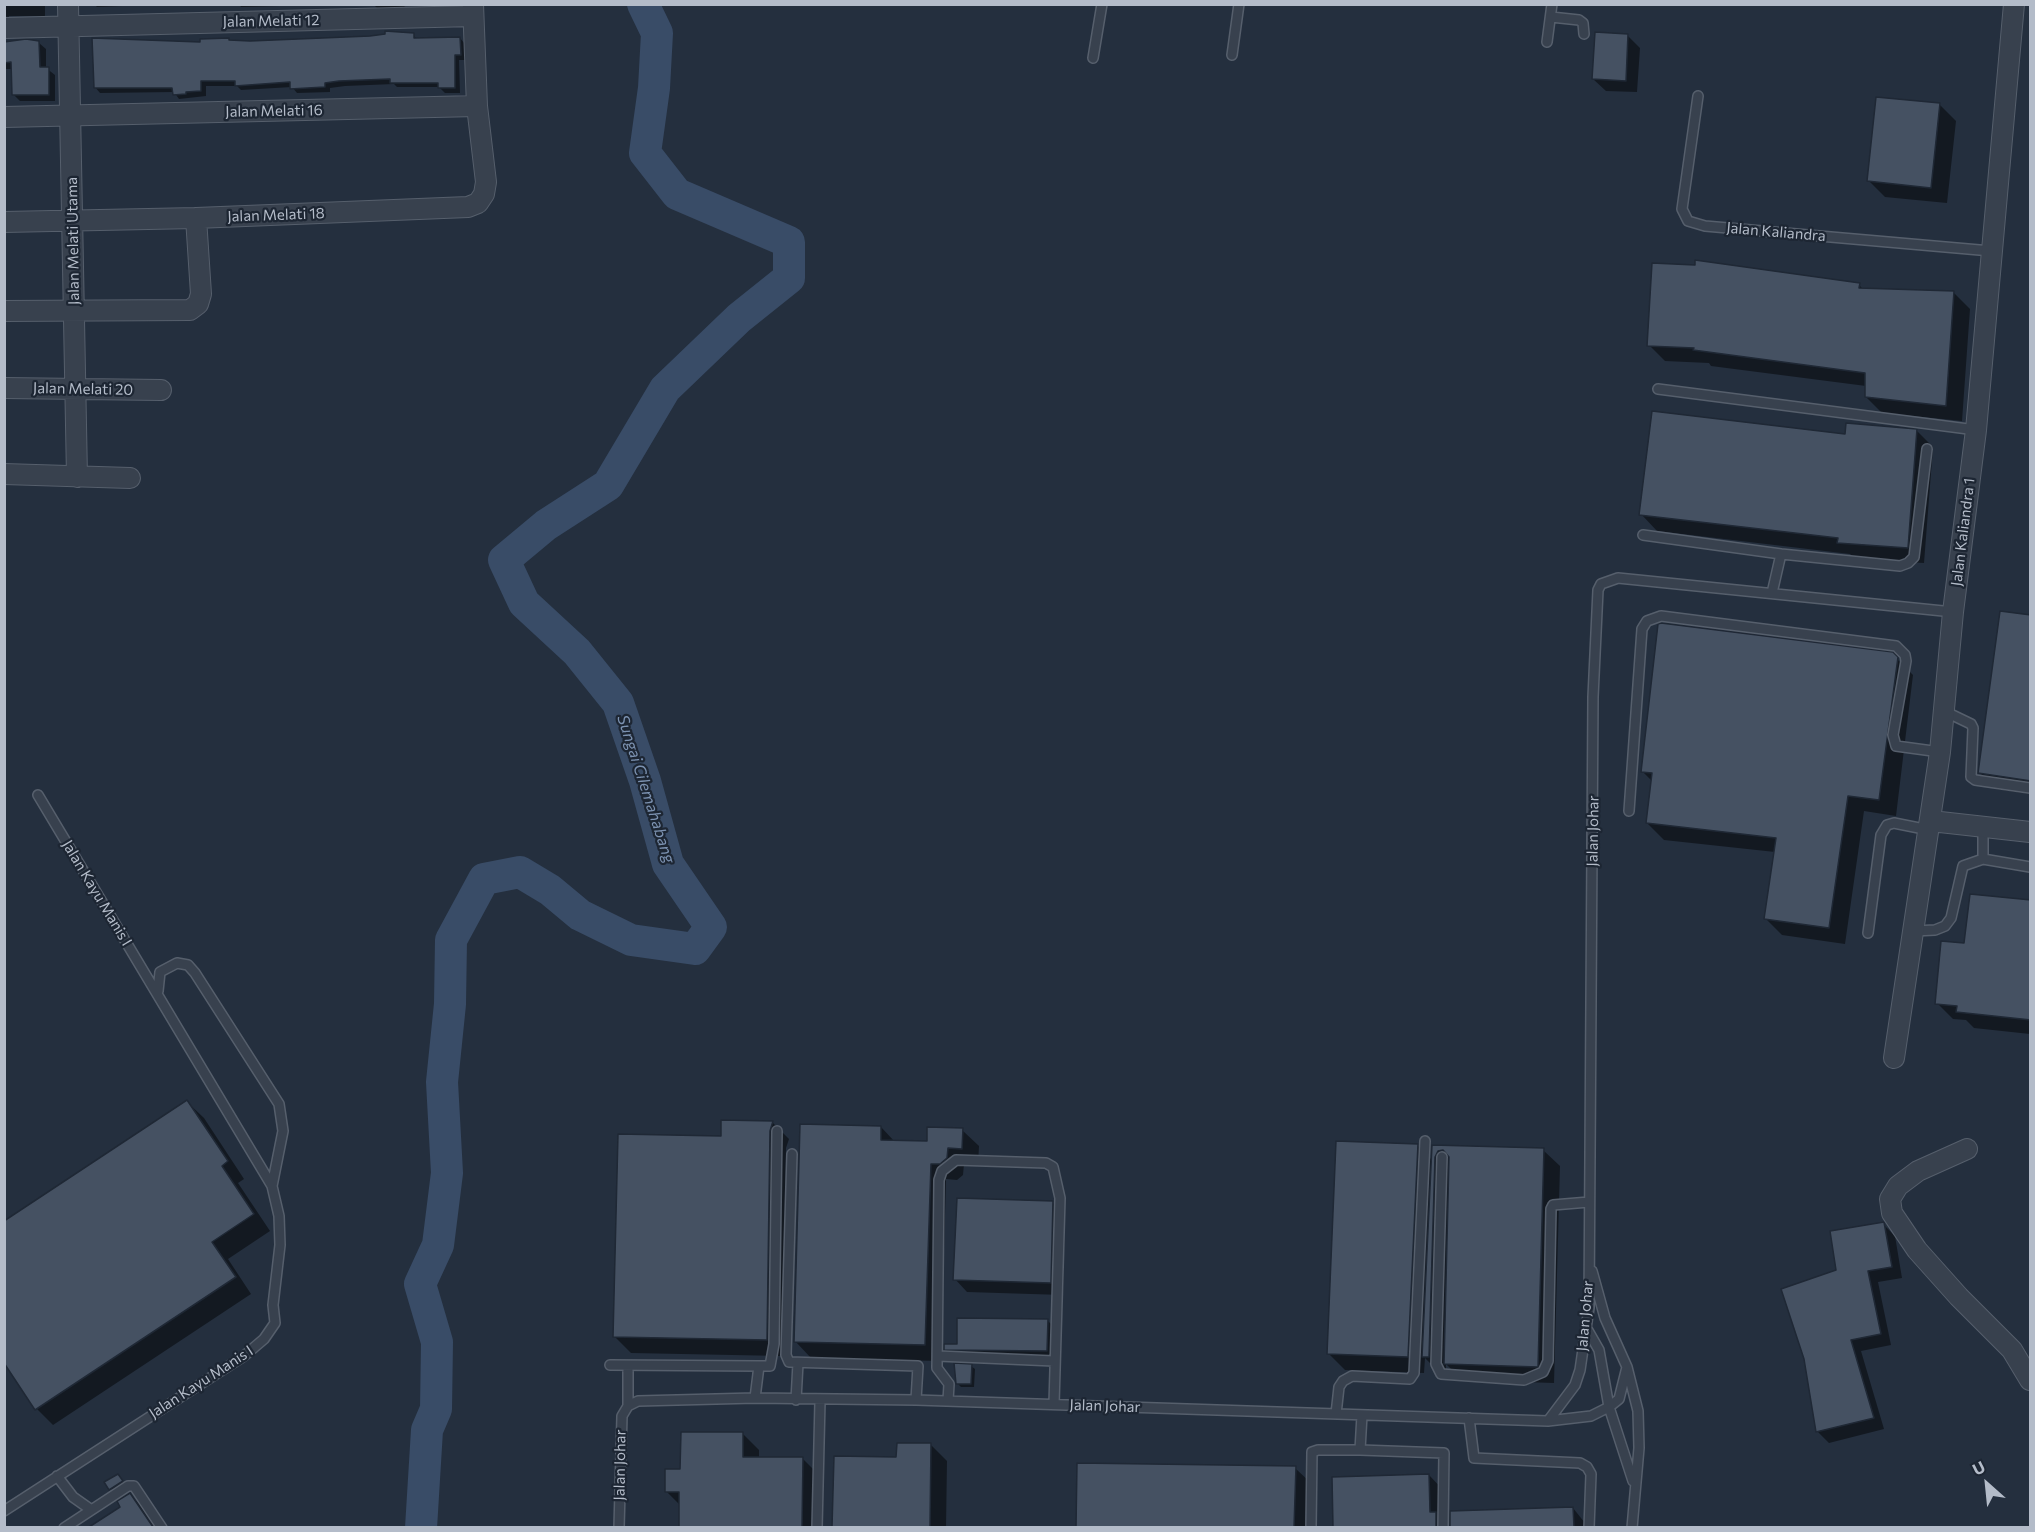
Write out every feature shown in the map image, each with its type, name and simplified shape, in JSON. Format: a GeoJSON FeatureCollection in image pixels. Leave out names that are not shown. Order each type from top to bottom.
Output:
{"type":"FeatureCollection","features":[{"type":"Feature","properties":{"kind":"street","name":"Jalan Melati Utama"},"geometry":{"type":"LineString","coordinates":[[69,4],[77,477]]}},
{"type":"Feature","properties":{"kind":"street","name":"Jalan Kaliandra 1"},"geometry":{"type":"LineString","coordinates":[[1894,1058],[1940,752],[1953,612],[1976,430],[2014,4]]}},
{"type":"Feature","properties":{"kind":"street","name":"Jalan Melati 12"},"geometry":{"type":"LineString","coordinates":[[4,28],[473,10]]}},
{"type":"Feature","properties":{"kind":"street"},"geometry":{"type":"LineString","coordinates":[[473,10],[477,106]]}},
{"type":"Feature","properties":{"kind":"street","name":"Jalan Melati 16"},"geometry":{"type":"LineString","coordinates":[[4,117],[477,106]]}},
{"type":"Feature","properties":{"kind":"street","name":"Jalan Melati 18"},"geometry":{"type":"LineString","coordinates":[[4,222],[196,218],[468,207],[478,203],[484,194],[486,182],[477,106]]}},
{"type":"Feature","properties":{"kind":"street"},"geometry":{"type":"LineString","coordinates":[[4,311],[190,310],[198,304],[201,294],[196,218]]}},
{"type":"Feature","properties":{"kind":"street","name":"Jalan Melati 20"},"geometry":{"type":"LineString","coordinates":[[4,388],[161,390]]}},
{"type":"Feature","properties":{"kind":"street"},"geometry":{"type":"LineString","coordinates":[[4,474],[130,478]]}},
{"type":"Feature","properties":{"kind":"street"},"geometry":{"type":"LineString","coordinates":[[1930,826],[1983,826],[2031,832]]}},
{"type":"Feature","properties":{"kind":"street"},"geometry":{"type":"LineString","coordinates":[[1967,1149],[1904,1181],[1890,1199],[1892,1213],[1917,1250],[1959,1297],[2012,1350],[2031,1380]]}},
{"type":"Feature","properties":{"kind":"lane"},"geometry":{"type":"LineString","coordinates":[[1093,58],[1102,4]]}},
{"type":"Feature","properties":{"kind":"lane"},"geometry":{"type":"LineString","coordinates":[[1232,55],[1239,4]]}},
{"type":"Feature","properties":{"kind":"lane"},"geometry":{"type":"LineString","coordinates":[[1547,42],[1552,4]]}},
{"type":"Feature","properties":{"kind":"lane"},"geometry":{"type":"LineString","coordinates":[[1551,17],[1579,20],[1583,23],[1584,34]]}},
{"type":"Feature","properties":{"kind":"lane","name":"Jalan Kaliandra"},"geometry":{"type":"LineString","coordinates":[[1698,96],[1682,209],[1688,221],[1705,226],[1991,251]]}},
{"type":"Feature","properties":{"kind":"lane"},"geometry":{"type":"LineString","coordinates":[[1658,389],[1976,430]]}},
{"type":"Feature","properties":{"kind":"lane"},"geometry":{"type":"LineString","coordinates":[[1643,535],[1781,554],[1900,566],[1908,563],[1914,557],[1927,449]]}},
{"type":"Feature","properties":{"kind":"lane"},"geometry":{"type":"LineString","coordinates":[[1772,593],[1781,554]]}},
{"type":"Feature","properties":{"kind":"lane","name":"Jalan Johar"},"geometry":{"type":"LineString","coordinates":[[619,1527],[622,1416],[627,1406],[638,1401],[755,1398],[820,1401],[916,1400],[1548,1421],[1575,1385],[1587,1329],[1590,1263],[1593,697],[1598,590],[1605,581],[1618,578],[1953,612]]}},
{"type":"Feature","properties":{"kind":"lane"},"geometry":{"type":"LineString","coordinates":[[1629,811],[1642,629],[1647,621],[1661,616],[1896,646],[1905,655],[1906,661],[1893,735],[1896,746],[1940,752]]}},
{"type":"Feature","properties":{"kind":"lane"},"geometry":{"type":"LineString","coordinates":[[1944,711],[1973,728],[1971,777],[1975,780],[2031,788]]}},
{"type":"Feature","properties":{"kind":"lane","name":"Jalan Kayu Manis I"},"geometry":{"type":"LineString","coordinates":[[4,1511],[244,1356],[264,1339],[275,1323],[273,1305],[280,1245],[279,1216],[273,1186],[158,991],[38,795]]}},
{"type":"Feature","properties":{"kind":"lane"},"geometry":{"type":"LineString","coordinates":[[1868,933],[1881,835],[1887,825],[1894,823],[1930,826]]}},
{"type":"Feature","properties":{"kind":"lane"},"geometry":{"type":"LineString","coordinates":[[1983,826],[1983,859]]}},
{"type":"Feature","properties":{"kind":"lane"},"geometry":{"type":"LineString","coordinates":[[1914,931],[1935,930],[1945,926],[1951,918],[1963,866],[1983,859],[2031,867]]}},
{"type":"Feature","properties":{"kind":"lane","name":"Jalan Kayu Manis I"},"geometry":{"type":"LineString","coordinates":[[158,991],[160,972],[177,963],[188,965],[279,1104],[283,1131],[273,1186]]}},
{"type":"Feature","properties":{"kind":"lane"},"geometry":{"type":"LineString","coordinates":[[610,1365],[770,1366],[774,1344],[777,1131]]}},
{"type":"Feature","properties":{"kind":"lane"},"geometry":{"type":"LineString","coordinates":[[1336,1414],[1339,1387],[1343,1381],[1352,1376],[1410,1379],[1413,1373],[1425,1141]]}},
{"type":"Feature","properties":{"kind":"lane"},"geometry":{"type":"LineString","coordinates":[[792,1154],[786,1355],[789,1362],[918,1366],[916,1400]]}},
{"type":"Feature","properties":{"kind":"lane"},"geometry":{"type":"LineString","coordinates":[[1442,1157],[1436,1364],[1441,1374],[1524,1380],[1543,1372],[1548,1361],[1551,1209],[1553,1205],[1589,1202]]}},
{"type":"Feature","properties":{"kind":"lane"},"geometry":{"type":"LineString","coordinates":[[948,1401],[949,1384],[937,1368],[942,1171],[956,1160],[1046,1163],[1053,1167],[1060,1198],[1054,1404]]}},
{"type":"Feature","properties":{"kind":"lane"},"geometry":{"type":"LineString","coordinates":[[1590,1263],[1605,1318],[1627,1367],[1638,1411],[1639,1448],[1634,1484],[1632,1527]]}},
{"type":"Feature","properties":{"kind":"lane"},"geometry":{"type":"LineString","coordinates":[[1587,1329],[1599,1350],[1609,1407],[1634,1484]]}},
{"type":"Feature","properties":{"kind":"lane"},"geometry":{"type":"LineString","coordinates":[[939,1356],[1054,1361]]}},
{"type":"Feature","properties":{"kind":"lane"},"geometry":{"type":"LineString","coordinates":[[796,1400],[798,1363]]}},
{"type":"Feature","properties":{"kind":"lane"},"geometry":{"type":"LineString","coordinates":[[627,1406],[628,1366]]}},
{"type":"Feature","properties":{"kind":"lane"},"geometry":{"type":"LineString","coordinates":[[755,1398],[759,1366]]}},
{"type":"Feature","properties":{"kind":"lane"},"geometry":{"type":"LineString","coordinates":[[1548,1421],[1591,1416],[1609,1407],[1618,1399],[1627,1367]]}},
{"type":"Feature","properties":{"kind":"lane"},"geometry":{"type":"LineString","coordinates":[[818,1527],[820,1401]]}},
{"type":"Feature","properties":{"kind":"lane"},"geometry":{"type":"LineString","coordinates":[[1360,1450],[1362,1415]]}},
{"type":"Feature","properties":{"kind":"lane"},"geometry":{"type":"LineString","coordinates":[[1469,1418],[1474,1458],[1580,1463],[1587,1467],[1591,1474],[1589,1527]]}},
{"type":"Feature","properties":{"kind":"lane"},"geometry":{"type":"LineString","coordinates":[[1311,1527],[1312,1452],[1318,1450],[1444,1453],[1443,1527]]}},
{"type":"Feature","properties":{"kind":"lane"},"geometry":{"type":"LineString","coordinates":[[57,1476],[73,1497],[90,1509]]}},
{"type":"Feature","properties":{"kind":"lane"},"geometry":{"type":"LineString","coordinates":[[64,1527],[128,1486],[134,1486],[162,1527]]}},
{"type":"Feature","properties":{"kind":"building"},"geometry":{"type":"Polygon","coordinates":[[[385,31],[414,33],[414,38],[460,37],[461,55],[455,55],[455,88],[438,88],[438,83],[390,83],[390,79],[339,81],[325,83],[325,87],[290,89],[290,82],[235,86],[235,81],[201,81],[201,91],[173,95],[172,88],[94,88],[92,38],[200,42],[200,39],[229,38],[229,40],[250,41],[370,36],[385,34],[385,31]]]}},
{"type":"Feature","properties":{"kind":"building"},"geometry":{"type":"Polygon","coordinates":[[[1595,32],[1628,34],[1626,81],[1592,79],[1595,32]]]}},
{"type":"Feature","properties":{"kind":"building"},"geometry":{"type":"Polygon","coordinates":[[[26,39],[39,41],[40,67],[49,67],[49,95],[12,95],[11,62],[4,63],[4,42],[26,39]]]}},
{"type":"Feature","properties":{"kind":"building"},"geometry":{"type":"Polygon","coordinates":[[[1876,97],[1940,103],[1931,188],[1867,181],[1876,97]]]}},
{"type":"Feature","properties":{"kind":"building"},"geometry":{"type":"Polygon","coordinates":[[[1695,260],[1860,283],[1859,288],[1954,291],[1946,406],[1865,397],[1865,373],[1693,350],[1694,348],[1647,346],[1652,263],[1695,265],[1695,260]]]}},
{"type":"Feature","properties":{"kind":"building"},"geometry":{"type":"Polygon","coordinates":[[[1652,411],[1845,434],[1846,423],[1917,429],[1908,548],[1837,543],[1838,538],[1639,515],[1652,411]]]}},
{"type":"Feature","properties":{"kind":"building"},"geometry":{"type":"Polygon","coordinates":[[[2000,611],[2031,615],[2031,781],[1978,773],[2000,611]]]}},
{"type":"Feature","properties":{"kind":"building"},"geometry":{"type":"Polygon","coordinates":[[[1658,624],[1893,652],[1898,657],[1879,800],[1848,796],[1829,928],[1764,919],[1776,838],[1646,823],[1652,773],[1641,772],[1658,624]]]}},
{"type":"Feature","properties":{"kind":"building"},"geometry":{"type":"Polygon","coordinates":[[[1970,894],[2031,900],[2031,1020],[1956,1012],[1957,1006],[1935,1004],[1941,941],[1964,943],[1970,894]]]}},
{"type":"Feature","properties":{"kind":"building"},"geometry":{"type":"Polygon","coordinates":[[[187,1100],[228,1161],[222,1166],[254,1214],[212,1242],[236,1277],[35,1410],[4,1363],[4,1221],[187,1100]]]}},
{"type":"Feature","properties":{"kind":"building"},"geometry":{"type":"Polygon","coordinates":[[[721,1120],[773,1121],[770,1131],[767,1340],[613,1337],[618,1134],[721,1136],[721,1120]]]}},
{"type":"Feature","properties":{"kind":"building"},"geometry":{"type":"Polygon","coordinates":[[[800,1124],[881,1126],[881,1140],[927,1141],[927,1127],[963,1128],[962,1149],[948,1148],[947,1158],[940,1164],[931,1164],[925,1345],[794,1342],[800,1124]]]}},
{"type":"Feature","properties":{"kind":"building"},"geometry":{"type":"Polygon","coordinates":[[[1336,1141],[1418,1144],[1408,1357],[1327,1354],[1336,1141]]]}},
{"type":"Feature","properties":{"kind":"building"},"geometry":{"type":"Polygon","coordinates":[[[1432,1145],[1544,1148],[1538,1367],[1444,1364],[1449,1157],[1443,1150],[1438,1151],[1435,1157],[1429,1357],[1422,1357],[1432,1145]]]}},
{"type":"Feature","properties":{"kind":"building"},"geometry":{"type":"Polygon","coordinates":[[[957,1198],[1053,1201],[1051,1283],[953,1280],[957,1198]]]}},
{"type":"Feature","properties":{"kind":"building"},"geometry":{"type":"Polygon","coordinates":[[[1884,1222],[1892,1267],[1868,1271],[1881,1334],[1851,1340],[1874,1418],[1816,1432],[1804,1359],[1781,1289],[1836,1270],[1830,1231],[1884,1222]]]}},
{"type":"Feature","properties":{"kind":"building"},"geometry":{"type":"Polygon","coordinates":[[[957,1318],[1048,1319],[1047,1351],[944,1350],[944,1344],[957,1344],[957,1318]]]}},
{"type":"Feature","properties":{"kind":"building"},"geometry":{"type":"Polygon","coordinates":[[[954,1363],[972,1364],[971,1384],[956,1384],[954,1363]]]}},
{"type":"Feature","properties":{"kind":"building"},"geometry":{"type":"Polygon","coordinates":[[[681,1432],[743,1432],[743,1457],[803,1457],[802,1527],[679,1527],[679,1492],[665,1492],[665,1469],[680,1469],[681,1432]]]}},
{"type":"Feature","properties":{"kind":"building"},"geometry":{"type":"Polygon","coordinates":[[[897,1443],[931,1443],[930,1527],[832,1527],[834,1456],[896,1457],[897,1443]]]}},
{"type":"Feature","properties":{"kind":"building"},"geometry":{"type":"Polygon","coordinates":[[[1077,1463],[1296,1466],[1294,1527],[1076,1527],[1077,1463]]]}},
{"type":"Feature","properties":{"kind":"building"},"geometry":{"type":"Polygon","coordinates":[[[118,1474],[123,1481],[109,1490],[104,1482],[118,1474]]]}},
{"type":"Feature","properties":{"kind":"building"},"geometry":{"type":"Polygon","coordinates":[[[1429,1474],[1430,1512],[1436,1512],[1436,1527],[1333,1527],[1332,1477],[1429,1474]]]}},
{"type":"Feature","properties":{"kind":"building"},"geometry":{"type":"Polygon","coordinates":[[[130,1493],[153,1527],[89,1527],[120,1507],[117,1501],[130,1493]]]}},
{"type":"Feature","properties":{"kind":"building"},"geometry":{"type":"Polygon","coordinates":[[[1573,1507],[1574,1527],[1450,1527],[1450,1511],[1573,1507]]]}},
{"type":"Feature","properties":{"kind":"waterway","name":"Sungai Cilemahabang"},"geometry":{"type":"LineString","coordinates":[[421,1528],[427,1430],[436,1409],[437,1342],[420,1284],[438,1245],[447,1173],[442,1082],[450,1004],[451,940],[484,879],[520,872],[550,890],[580,915],[631,940],[695,949],[711,927],[668,864],[645,781],[618,703],[577,652],[524,603],[504,560],[546,525],[608,485],[665,389],[739,318],[789,278],[789,242],[677,194],[645,153],[654,88],[657,33],[643,4]]}}]}
